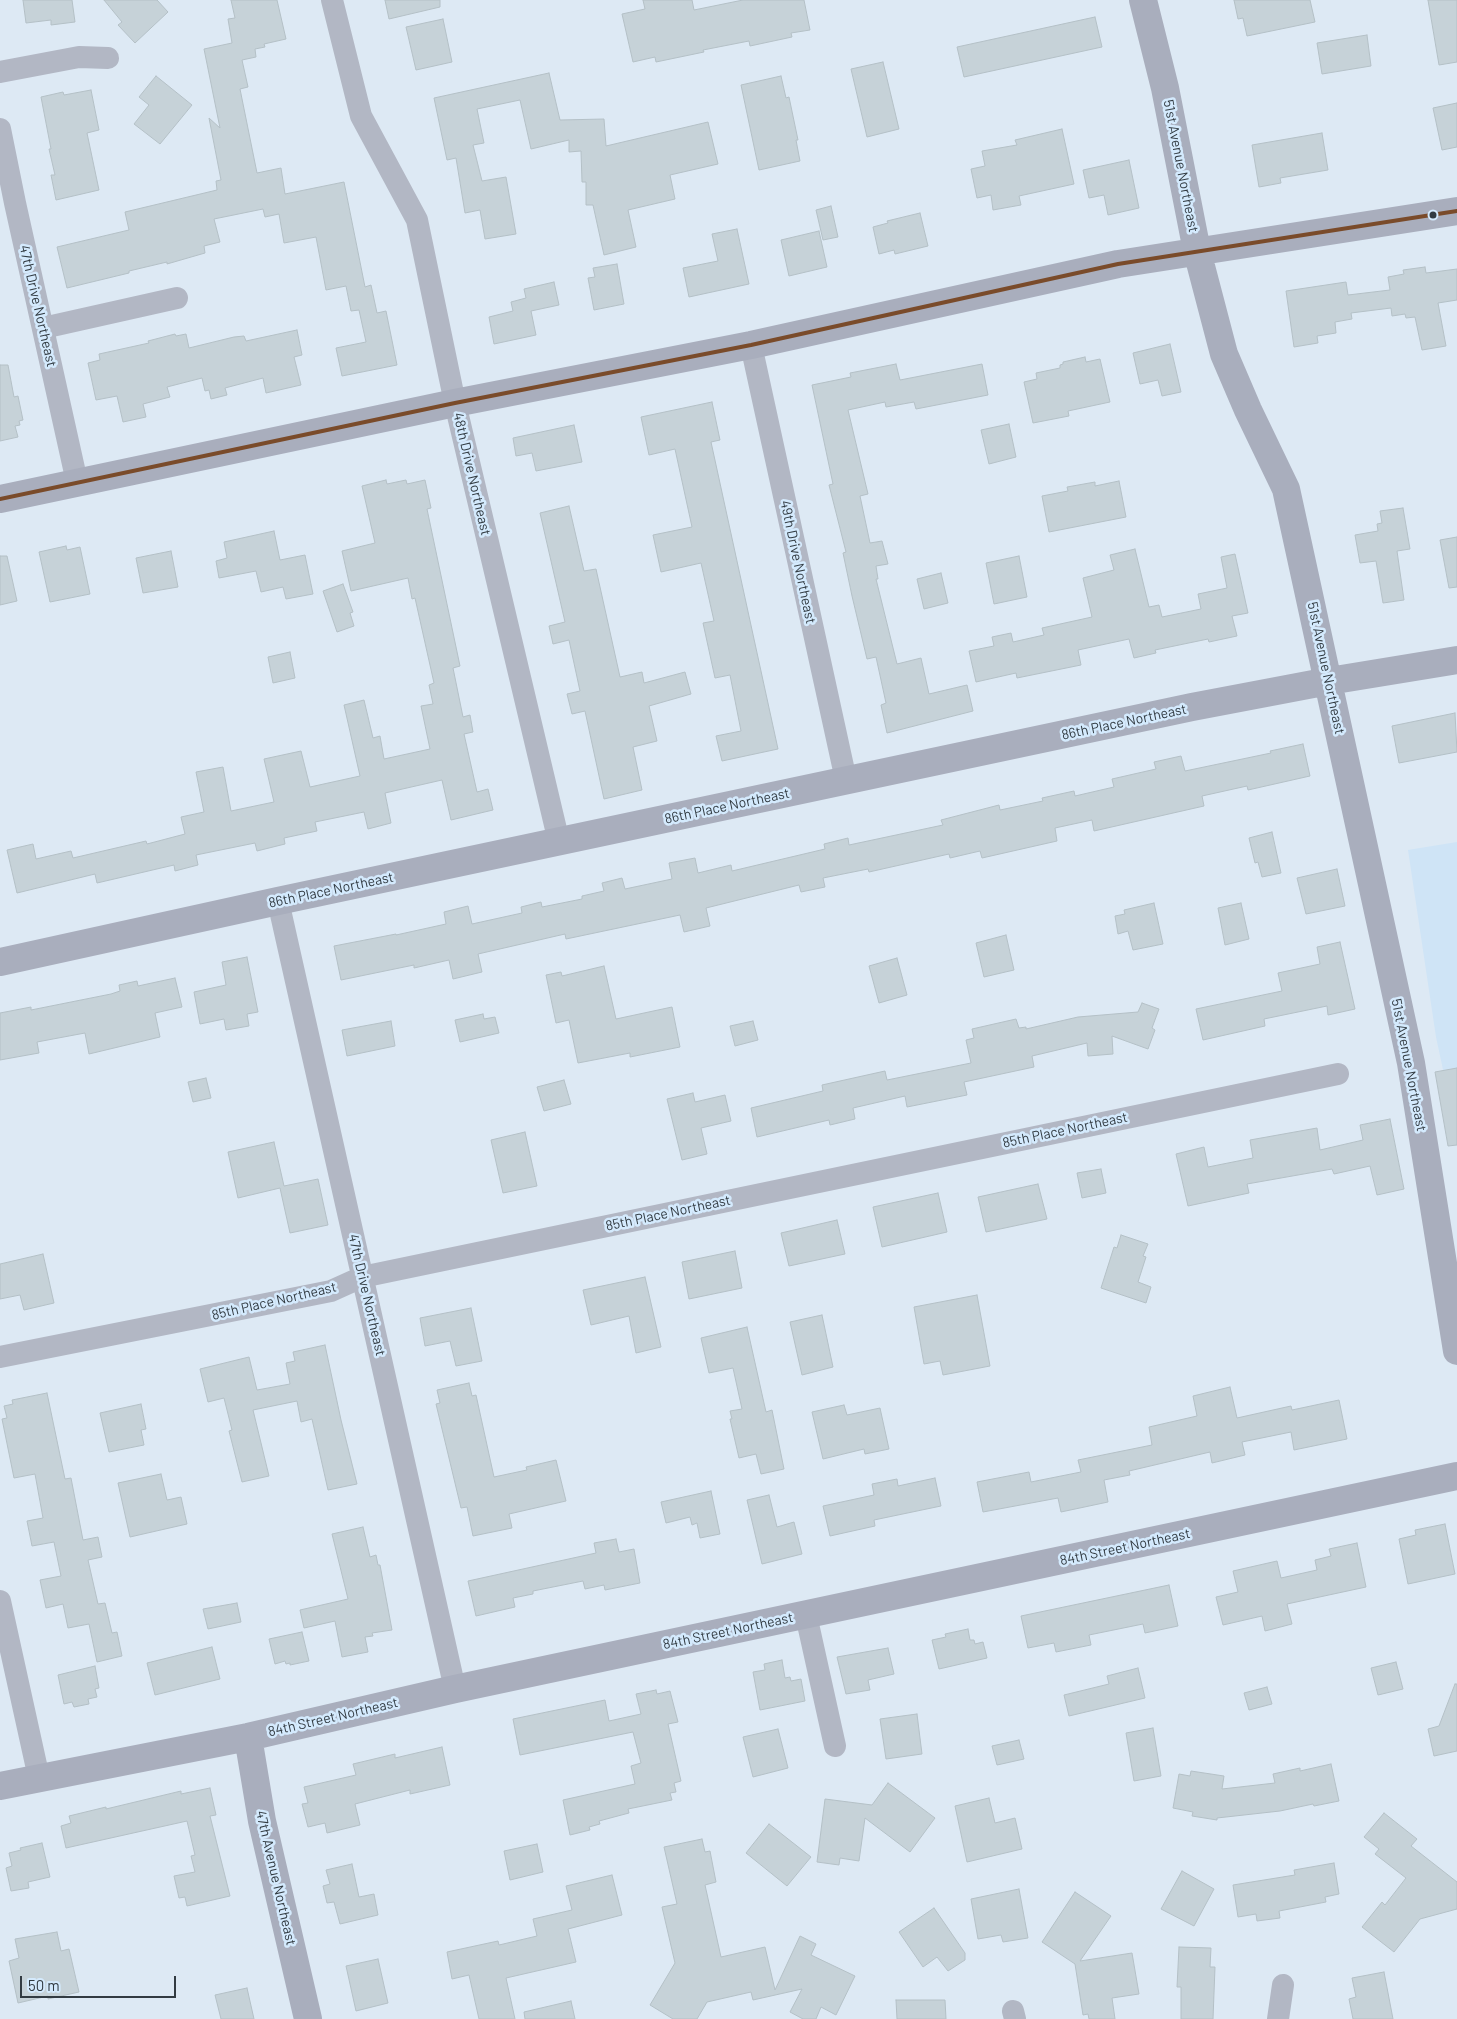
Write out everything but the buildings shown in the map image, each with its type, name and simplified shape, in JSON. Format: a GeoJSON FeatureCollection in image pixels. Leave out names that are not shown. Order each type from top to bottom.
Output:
{"type":"FeatureCollection","features":[{"type":"Feature","properties":{"kind":"street","name":"48th Drive Northeast"},"geometry":{"type":"LineString","coordinates":[[332,0],[361,116],[417,220],[455,403],[559,842]]}},
{"type":"Feature","properties":{"kind":"street","name":"51st Avenue Northeast"},"geometry":{"type":"LineString","coordinates":[[1143,0],[1164,88],[1198,251],[1224,354],[1248,410],[1286,488],[1411,1063],[1457,1351]]}},
{"type":"Feature","properties":{"kind":"street"},"geometry":{"type":"LineString","coordinates":[[0,72],[78,57],[108,58]]}},
{"type":"Feature","properties":{"kind":"street","name":"47th Drive Northeast"},"geometry":{"type":"LineString","coordinates":[[0,129],[77,482]]}},
{"type":"Feature","properties":{"kind":"street"},"geometry":{"type":"LineString","coordinates":[[0,499],[455,403],[751,345],[1118,264],[1457,211]]}},
{"type":"Feature","properties":{"kind":"street"},"geometry":{"type":"LineString","coordinates":[[43,328],[177,298]]}},
{"type":"Feature","properties":{"kind":"street","name":"49th Drive Northeast"},"geometry":{"type":"LineString","coordinates":[[751,345],[846,780]]}},
{"type":"Feature","properties":{"kind":"street","name":"86th Place Northeast"},"geometry":{"type":"LineString","coordinates":[[0,962],[1192,707],[1329,681],[1457,660]]}},
{"type":"Feature","properties":{"kind":"street","name":"47th Drive Northeast"},"geometry":{"type":"LineString","coordinates":[[278,901],[455,1690]]}},
{"type":"Feature","properties":{"kind":"street","name":"85th Place Northeast"},"geometry":{"type":"LineString","coordinates":[[0,1357],[331,1291],[362,1277],[1338,1074]]}},
{"type":"Feature","properties":{"kind":"street","name":"84th Street Northeast"},"geometry":{"type":"LineString","coordinates":[[0,1786],[248,1737],[455,1690],[1457,1476]]}},
{"type":"Feature","properties":{"kind":"street"},"geometry":{"type":"LineString","coordinates":[[0,1601],[39,1778]]}},
{"type":"Feature","properties":{"kind":"street"},"geometry":{"type":"LineString","coordinates":[[806,1615],[836,1746]]}},
{"type":"Feature","properties":{"kind":"street","name":"47th Avenue Northeast"},"geometry":{"type":"LineString","coordinates":[[248,1737],[262,1821],[308,2019]]}},
{"type":"Feature","properties":{"kind":"street"},"geometry":{"type":"LineString","coordinates":[[1278,2019],[1283,1985]]}},
{"type":"Feature","properties":{"kind":"shaded area"},"geometry":{"type":"Polygon","coordinates":[[[1457,842],[1457,1135],[1436,1037],[1408,850],[1457,842]]]}},
{"type":"Feature","properties":{"kind":"transit line"},"geometry":{"type":"LineString","coordinates":[[0,499],[455,403],[751,345],[1118,264],[1457,211]]}}]}
